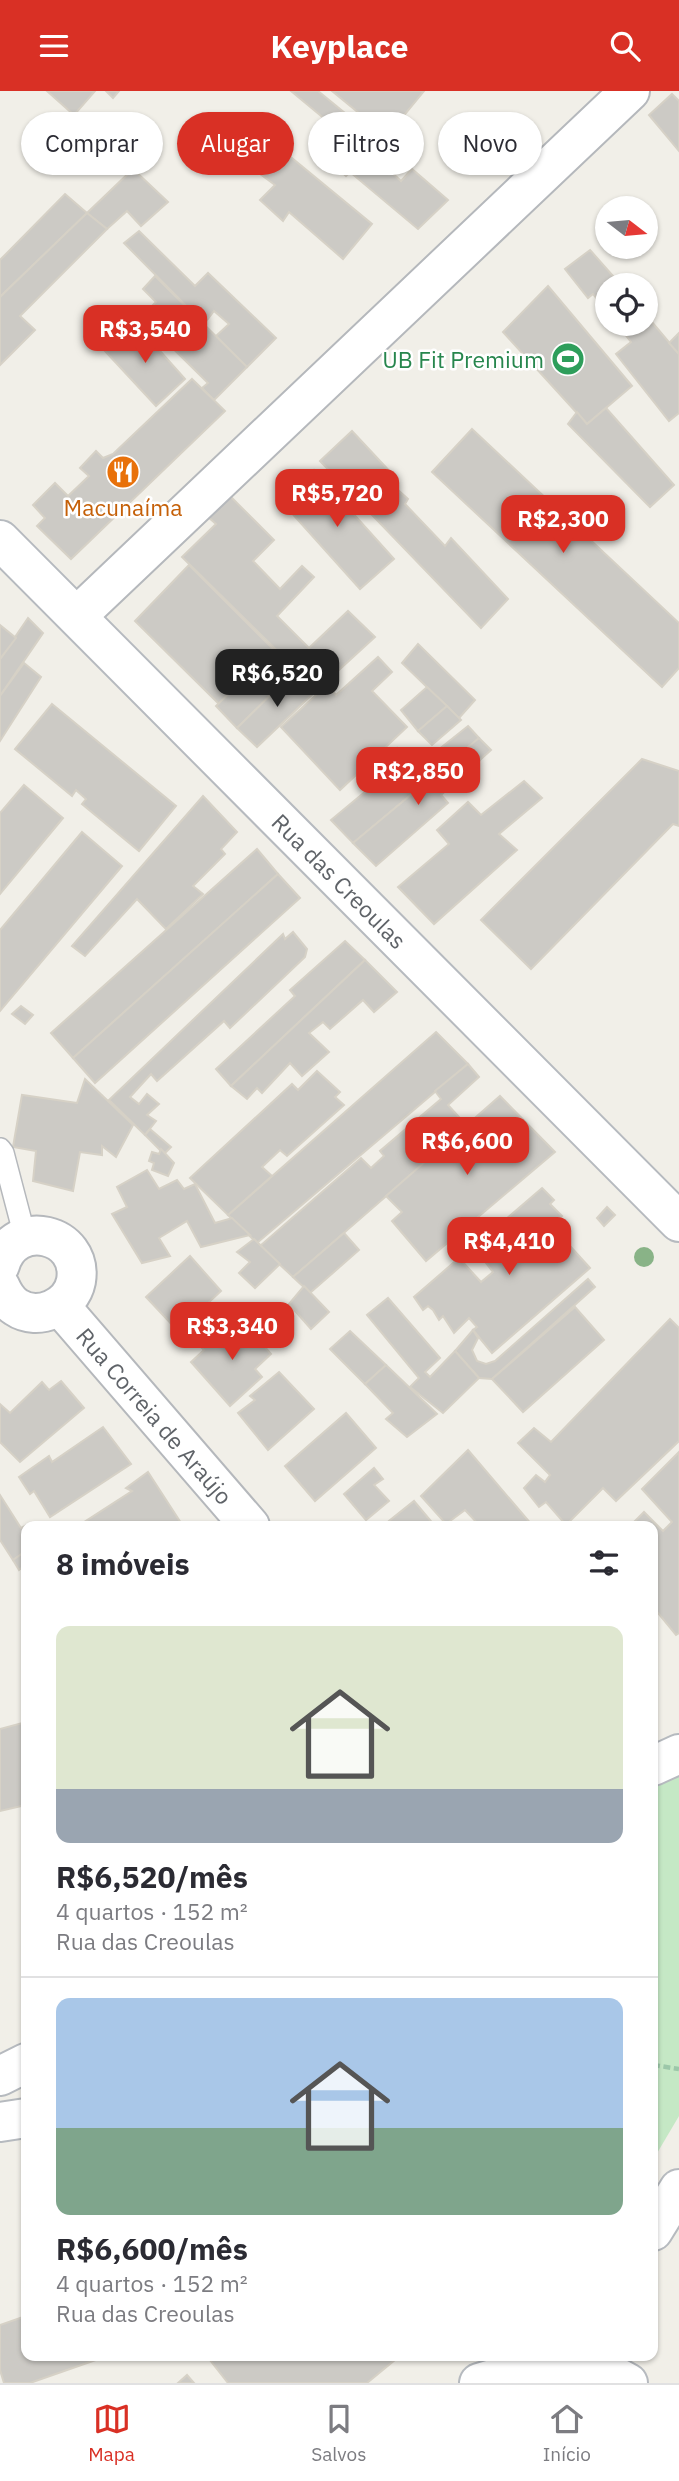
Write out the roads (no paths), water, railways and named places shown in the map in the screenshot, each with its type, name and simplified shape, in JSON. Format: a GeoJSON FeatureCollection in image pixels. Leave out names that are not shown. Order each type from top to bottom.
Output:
{"type":"FeatureCollection","features":[{"type":"Feature","properties":{"kind":"main road"},"geometry":{"type":"LineString","coordinates":[[77,616],[630,91]]}},
{"type":"Feature","properties":{"kind":"main road","name":"Rua das Creoulas"},"geometry":{"type":"LineString","coordinates":[[0,540],[679,1222]]}},
{"type":"Feature","properties":{"kind":"main road"},"geometry":{"type":"LineString","coordinates":[[0,1265],[3,1255],[12,1244],[25,1237]]}},
{"type":"Feature","properties":{"kind":"main road","name":"Rua Correia de Araújo"},"geometry":{"type":"LineString","coordinates":[[0,1286],[6,1299],[17,1308],[32,1313],[47,1312],[60,1306],[70,1296],[76,1283],[76,1269],[72,1256],[64,1245],[52,1237],[25,1237]]}},
{"type":"Feature","properties":{"kind":"main road","name":"Rua Correia de Araújo"},"geometry":{"type":"LineString","coordinates":[[60,1306],[246,1521]]}},
{"type":"Feature","properties":{"kind":"main road"},"geometry":{"type":"LineString","coordinates":[[658,1764],[679,1754]]}},
{"type":"Feature","properties":{"kind":"main road"},"geometry":{"type":"LineString","coordinates":[[0,2076],[21,2066]]}},
{"type":"Feature","properties":{"kind":"main road"},"geometry":{"type":"LineString","coordinates":[[0,2122],[21,2120]]}},
{"type":"Feature","properties":{"kind":"main road"},"geometry":{"type":"LineString","coordinates":[[658,2223],[679,2189]]}},
{"type":"Feature","properties":{"kind":"main road"},"geometry":{"type":"LineString","coordinates":[[466,2383],[485,2361]]}},
{"type":"Feature","properties":{"kind":"main road"},"geometry":{"type":"LineString","coordinates":[[637,2361],[650,2383]]}},
{"type":"Feature","properties":{"kind":"main road"},"geometry":{"type":"LineString","coordinates":[[480,2383],[511,2373],[564,2365],[597,2368],[628,2383]]}},
{"type":"Feature","properties":{"kind":"lane"},"geometry":{"type":"LineString","coordinates":[[0,1149],[25,1237]]}},
{"type":"Feature","properties":{"kind":"place","name":"UB Fit Premium"},"geometry":{"type":"Point","coordinates":[568,359]}},
{"type":"Feature","properties":{"kind":"place","name":"Macunaíma"},"geometry":{"type":"Point","coordinates":[123,472]}}]}
